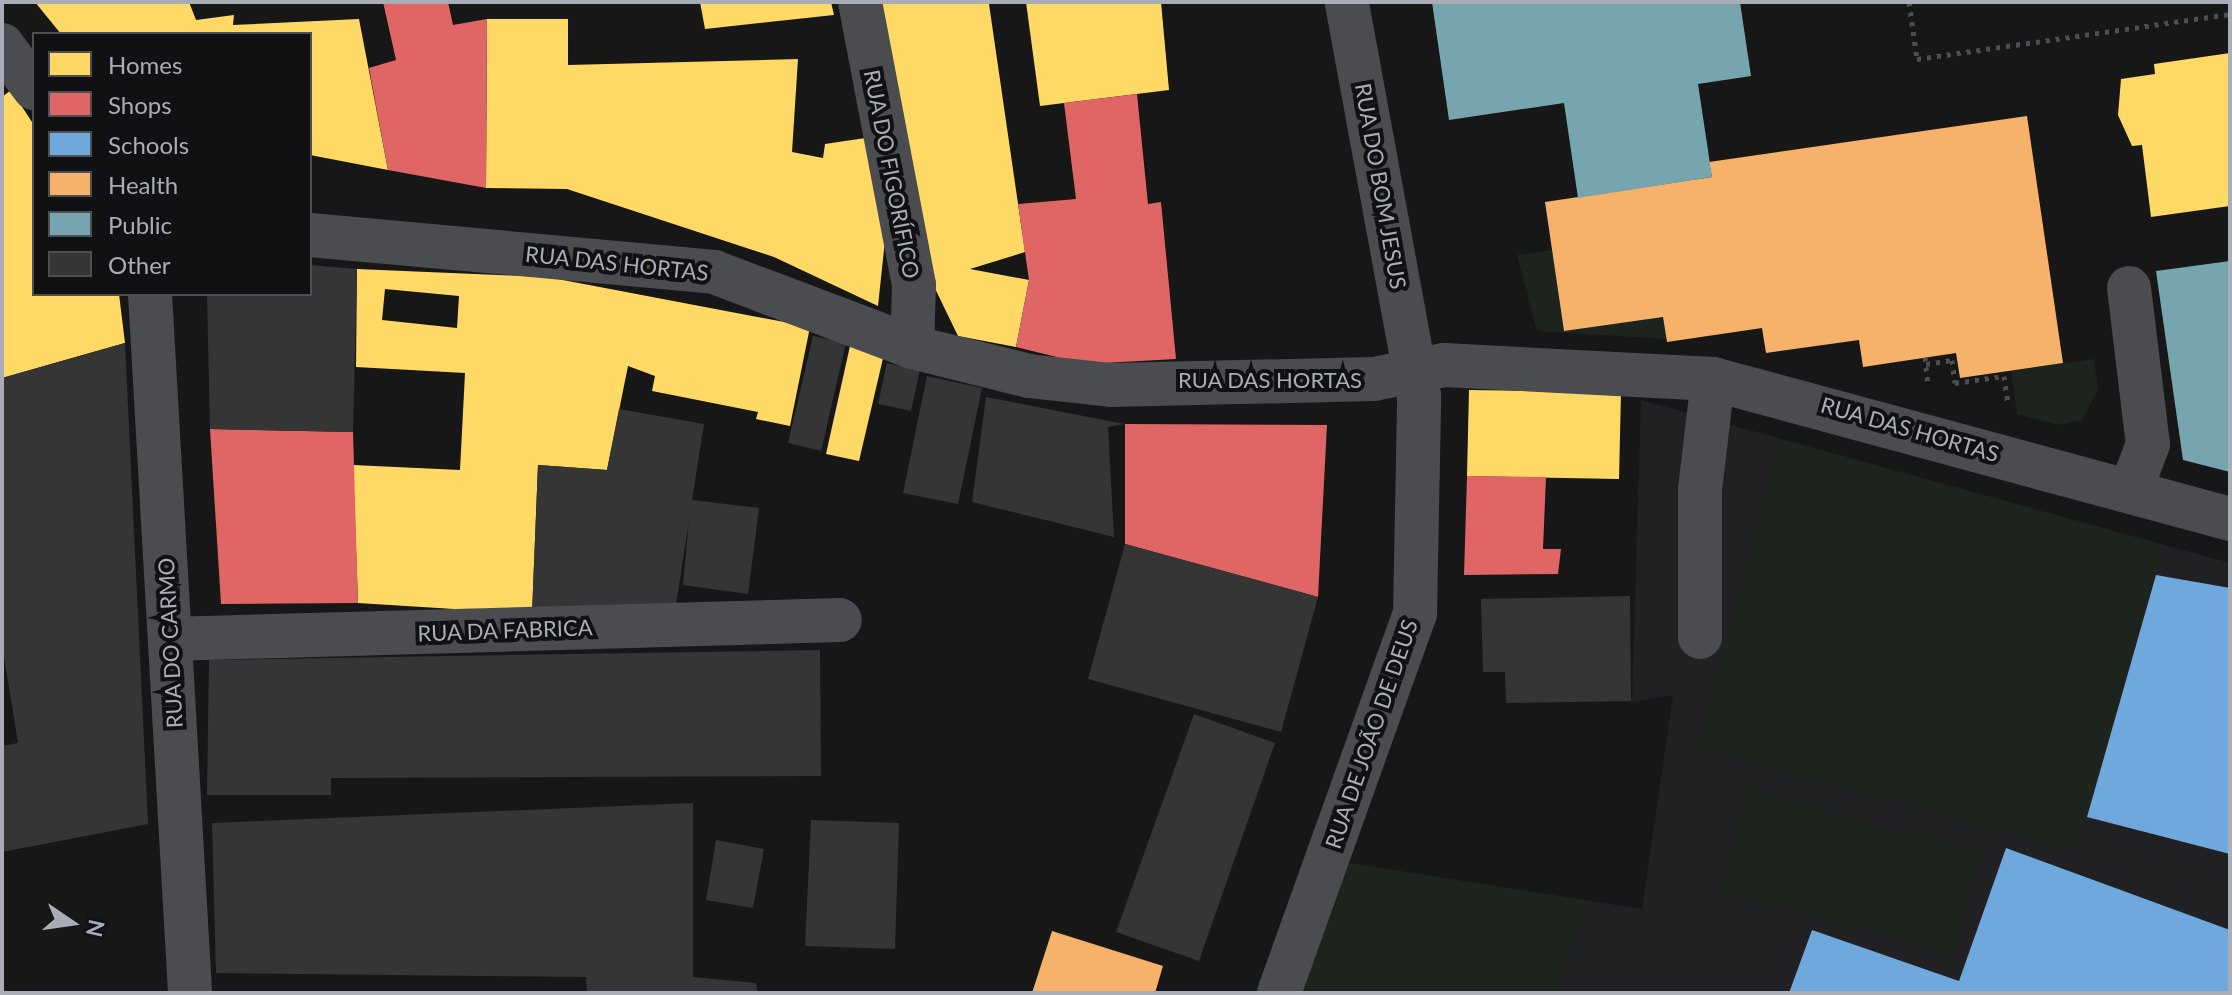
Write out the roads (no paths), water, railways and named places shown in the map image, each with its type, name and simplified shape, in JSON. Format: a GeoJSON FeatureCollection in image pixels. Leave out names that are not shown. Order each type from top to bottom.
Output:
{"type":"FeatureCollection","features":[{"type":"Feature","properties":{"kind":"street","name":"RUA DO FIGORÍFICO"},"geometry":{"type":"LineString","coordinates":[[860,2],[914,285],[912,347]]}},
{"type":"Feature","properties":{"kind":"street","name":"RUA DO BOM JESUS"},"geometry":{"type":"LineString","coordinates":[[1347,2],[1414,370]]}},
{"type":"Feature","properties":{"kind":"street"},"geometry":{"type":"LineString","coordinates":[[2,45],[32,85]]}},
{"type":"Feature","properties":{"kind":"street","name":"RUA DAS HORTAS"},"geometry":{"type":"LineString","coordinates":[[312,235],[714,272],[912,347],[1029,376],[1111,385],[1374,379],[1414,370],[1597,368],[1713,379],[2230,519]]}},
{"type":"Feature","properties":{"kind":"street"},"geometry":{"type":"LineString","coordinates":[[2129,288],[2148,444],[2130,492]]}},
{"type":"Feature","properties":{"kind":"street","name":"RUA DO CARMO"},"geometry":{"type":"LineString","coordinates":[[150,296],[190,993]]}},
{"type":"Feature","properties":{"kind":"street","name":"RUA DE JOÃO DE DEUS"},"geometry":{"type":"LineString","coordinates":[[1279,993],[1415,614],[1414,370]]}},
{"type":"Feature","properties":{"kind":"street"},"geometry":{"type":"LineString","coordinates":[[1700,637],[1700,490],[1713,379]]}},
{"type":"Feature","properties":{"kind":"street","name":"RUA DA FABRICA"},"geometry":{"type":"LineString","coordinates":[[170,639],[840,620]]}}]}
